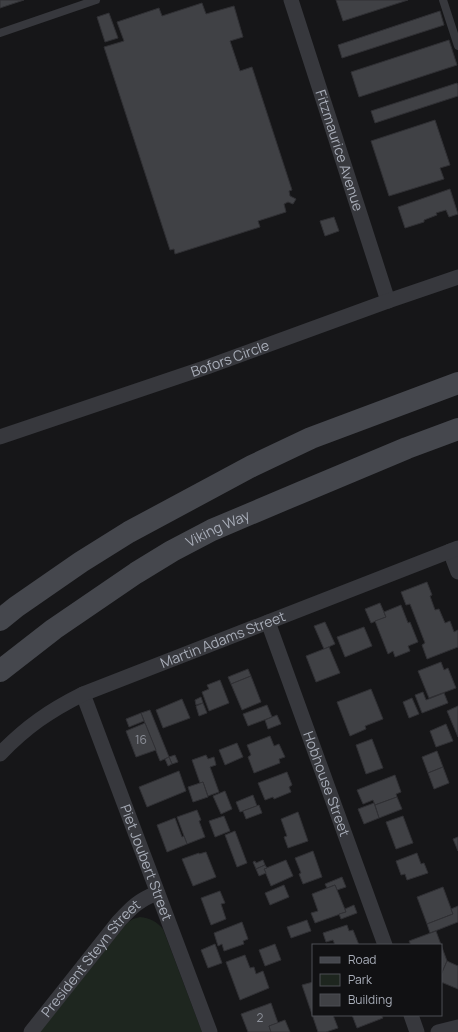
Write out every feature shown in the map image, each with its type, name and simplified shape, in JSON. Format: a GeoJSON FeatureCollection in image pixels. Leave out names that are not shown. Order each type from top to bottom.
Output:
{"type":"FeatureCollection","features":[{"type":"Feature","properties":{"kind":"main road"},"geometry":{"type":"LineString","coordinates":[[0,620],[16,607],[81,562],[128,532],[252,466],[311,438],[458,383]]}},
{"type":"Feature","properties":{"kind":"main road","name":"Viking Way"},"geometry":{"type":"LineString","coordinates":[[0,671],[54,629],[104,594],[178,548],[212,530],[406,448],[458,429]]}},
{"type":"Feature","properties":{"kind":"street","name":"Fitzmaurice Avenue"},"geometry":{"type":"LineString","coordinates":[[291,0],[388,301]]}},
{"type":"Feature","properties":{"kind":"street","name":"Bofors Circle"},"geometry":{"type":"LineString","coordinates":[[0,437],[207,367],[458,277]]}},
{"type":"Feature","properties":{"kind":"street"},"geometry":{"type":"LineString","coordinates":[[454,550],[458,572]]}},
{"type":"Feature","properties":{"kind":"street","name":"Martin Adams Street"},"geometry":{"type":"LineString","coordinates":[[0,754],[27,728],[57,708],[82,694],[454,550]]}},
{"type":"Feature","properties":{"kind":"street","name":"Hobhouse Street"},"geometry":{"type":"LineString","coordinates":[[268,622],[385,944]]}},
{"type":"Feature","properties":{"kind":"street","name":"Piet Joubert Street"},"geometry":{"type":"LineString","coordinates":[[82,694],[210,1032]]}},
{"type":"Feature","properties":{"kind":"street","name":"President Steyn Street"},"geometry":{"type":"LineString","coordinates":[[31,1032],[119,921],[132,907],[145,898],[157,893]]}},
{"type":"Feature","properties":{"kind":"street"},"geometry":{"type":"LineString","coordinates":[[411,1016],[417,1032]]}},
{"type":"Feature","properties":{"kind":"street"},"geometry":{"type":"LineString","coordinates":[[438,1032],[458,1027]]}},
{"type":"Feature","properties":{"kind":"lane"},"geometry":{"type":"LineString","coordinates":[[0,33],[96,0]]}},
{"type":"Feature","properties":{"kind":"lane"},"geometry":{"type":"LineString","coordinates":[[443,0],[458,46]]}},
{"type":"Feature","properties":{"kind":"green space"},"geometry":{"type":"Polygon","coordinates":[[[140,917],[153,920],[163,929],[202,1032],[40,1032],[127,923],[140,917]]]}},
{"type":"Feature","properties":{"kind":"building"},"geometry":{"type":"Polygon","coordinates":[[[0,0],[24,0],[0,8],[0,0]]]}},
{"type":"Feature","properties":{"kind":"building"},"geometry":{"type":"Polygon","coordinates":[[[336,0],[408,0],[343,21],[336,0]]]}},
{"type":"Feature","properties":{"kind":"building"},"geometry":{"type":"Polygon","coordinates":[[[202,3],[206,14],[234,6],[243,37],[230,41],[240,71],[252,67],[292,190],[289,191],[290,196],[296,199],[293,204],[288,202],[284,204],[286,212],[258,221],[260,227],[175,254],[174,249],[170,250],[104,47],[124,41],[117,22],[159,8],[162,16],[202,3]]]}},
{"type":"Feature","properties":{"kind":"building"},"geometry":{"type":"Polygon","coordinates":[[[440,11],[444,25],[342,58],[338,45],[440,11]]]}},
{"type":"Feature","properties":{"kind":"building"},"geometry":{"type":"Polygon","coordinates":[[[109,13],[118,38],[105,42],[97,17],[109,13]]]}},
{"type":"Feature","properties":{"kind":"building"},"geometry":{"type":"Polygon","coordinates":[[[449,40],[457,65],[359,97],[351,72],[449,40]]]}},
{"type":"Feature","properties":{"kind":"building"},"geometry":{"type":"Polygon","coordinates":[[[457,83],[458,96],[375,123],[371,111],[457,83]]]}},
{"type":"Feature","properties":{"kind":"building"},"geometry":{"type":"Polygon","coordinates":[[[435,120],[450,165],[440,168],[444,179],[389,196],[371,141],[435,120]]]}},
{"type":"Feature","properties":{"kind":"building"},"geometry":{"type":"Polygon","coordinates":[[[450,189],[458,214],[449,217],[446,210],[436,213],[437,215],[424,220],[424,222],[405,228],[398,207],[450,189]]]}},
{"type":"Feature","properties":{"kind":"building"},"geometry":{"type":"Polygon","coordinates":[[[334,217],[339,231],[325,236],[320,221],[334,217]]]}},
{"type":"Feature","properties":{"kind":"building"},"geometry":{"type":"Polygon","coordinates":[[[427,582],[432,595],[430,596],[435,610],[439,609],[445,623],[450,621],[454,632],[458,630],[458,647],[427,659],[422,645],[425,643],[410,604],[406,605],[401,592],[427,582]]]}},
{"type":"Feature","properties":{"kind":"building"},"geometry":{"type":"Polygon","coordinates":[[[380,603],[386,617],[371,623],[365,609],[380,603]]]}},
{"type":"Feature","properties":{"kind":"building"},"geometry":{"type":"Polygon","coordinates":[[[401,605],[418,642],[408,646],[410,651],[395,657],[393,651],[388,654],[375,621],[386,617],[384,612],[401,605]]]}},
{"type":"Feature","properties":{"kind":"building"},"geometry":{"type":"Polygon","coordinates":[[[325,622],[335,644],[324,649],[314,626],[325,622]]]}},
{"type":"Feature","properties":{"kind":"building"},"geometry":{"type":"Polygon","coordinates":[[[364,627],[372,646],[345,657],[337,637],[364,627]]]}},
{"type":"Feature","properties":{"kind":"building"},"geometry":{"type":"Polygon","coordinates":[[[329,647],[340,673],[316,682],[306,656],[329,647]]]}},
{"type":"Feature","properties":{"kind":"building"},"geometry":{"type":"Polygon","coordinates":[[[441,662],[444,670],[448,668],[456,688],[429,698],[418,671],[441,662]]]}},
{"type":"Feature","properties":{"kind":"building"},"geometry":{"type":"Polygon","coordinates":[[[248,669],[251,676],[231,684],[228,677],[248,669]]]}},
{"type":"Feature","properties":{"kind":"building"},"geometry":{"type":"Polygon","coordinates":[[[251,676],[261,702],[242,710],[231,684],[251,676]]]}},
{"type":"Feature","properties":{"kind":"building"},"geometry":{"type":"Polygon","coordinates":[[[220,680],[229,703],[209,711],[202,692],[209,689],[207,685],[220,680]]]}},
{"type":"Feature","properties":{"kind":"building"},"geometry":{"type":"Polygon","coordinates":[[[371,689],[383,719],[365,726],[366,729],[350,736],[337,702],[371,689]]]}},
{"type":"Feature","properties":{"kind":"building"},"geometry":{"type":"Polygon","coordinates":[[[423,692],[426,700],[444,693],[448,703],[422,713],[415,695],[423,692]]]}},
{"type":"Feature","properties":{"kind":"building"},"geometry":{"type":"Polygon","coordinates":[[[201,697],[203,703],[196,705],[195,700],[201,697]]]}},
{"type":"Feature","properties":{"kind":"building"},"geometry":{"type":"Polygon","coordinates":[[[412,698],[419,714],[409,718],[403,702],[412,698]]]}},
{"type":"Feature","properties":{"kind":"building"},"geometry":{"type":"Polygon","coordinates":[[[182,699],[190,718],[163,728],[156,710],[182,699]]]}},
{"type":"Feature","properties":{"kind":"building"},"geometry":{"type":"Polygon","coordinates":[[[203,703],[207,713],[199,716],[196,706],[203,703]]]}},
{"type":"Feature","properties":{"kind":"building"},"geometry":{"type":"Polygon","coordinates":[[[267,705],[272,717],[248,726],[243,714],[267,705]]]}},
{"type":"Feature","properties":{"kind":"building"},"geometry":{"type":"Polygon","coordinates":[[[458,706],[458,737],[447,711],[458,706]]]}},
{"type":"Feature","properties":{"kind":"building"},"geometry":{"type":"Polygon","coordinates":[[[150,710],[169,757],[160,761],[141,713],[150,710]]]}},
{"type":"Feature","properties":{"kind":"building"},"geometry":{"type":"Polygon","coordinates":[[[141,713],[144,721],[129,727],[126,719],[141,713]]]}},
{"type":"Feature","properties":{"kind":"building"},"geometry":{"type":"Polygon","coordinates":[[[277,715],[281,724],[268,729],[265,720],[277,715]]]}},
{"type":"Feature","properties":{"kind":"building"},"geometry":{"type":"Polygon","coordinates":[[[145,723],[156,750],[136,757],[126,731],[145,723]]]}},
{"type":"Feature","properties":{"kind":"building"},"geometry":{"type":"Polygon","coordinates":[[[446,724],[453,741],[436,747],[430,731],[446,724]]]}},
{"type":"Feature","properties":{"kind":"building"},"geometry":{"type":"Polygon","coordinates":[[[270,736],[274,746],[279,744],[285,757],[279,759],[280,763],[254,773],[248,757],[251,755],[247,745],[270,736]]]}},
{"type":"Feature","properties":{"kind":"building"},"geometry":{"type":"Polygon","coordinates":[[[372,739],[383,768],[366,774],[356,745],[372,739]]]}},
{"type":"Feature","properties":{"kind":"building"},"geometry":{"type":"Polygon","coordinates":[[[237,743],[243,757],[225,765],[219,750],[237,743]]]}},
{"type":"Feature","properties":{"kind":"building"},"geometry":{"type":"Polygon","coordinates":[[[437,751],[443,767],[428,773],[422,757],[437,751]]]}},
{"type":"Feature","properties":{"kind":"building"},"geometry":{"type":"Polygon","coordinates":[[[175,755],[178,762],[172,764],[169,757],[175,755]]]}},
{"type":"Feature","properties":{"kind":"building"},"geometry":{"type":"Polygon","coordinates":[[[206,755],[208,759],[214,757],[216,765],[210,767],[219,792],[208,796],[203,782],[200,783],[192,760],[206,755]]]}},
{"type":"Feature","properties":{"kind":"building"},"geometry":{"type":"Polygon","coordinates":[[[169,757],[172,764],[168,766],[165,759],[169,757]]]}},
{"type":"Feature","properties":{"kind":"building"},"geometry":{"type":"Polygon","coordinates":[[[443,767],[449,783],[434,789],[428,773],[443,767]]]}},
{"type":"Feature","properties":{"kind":"building"},"geometry":{"type":"Polygon","coordinates":[[[179,771],[186,791],[147,807],[139,787],[179,771]]]}},
{"type":"Feature","properties":{"kind":"building"},"geometry":{"type":"Polygon","coordinates":[[[287,772],[292,785],[289,787],[291,792],[274,799],[273,797],[265,800],[258,783],[287,772]]]}},
{"type":"Feature","properties":{"kind":"building"},"geometry":{"type":"Polygon","coordinates":[[[395,775],[401,792],[396,794],[397,797],[375,805],[373,800],[363,804],[357,790],[395,775]]]}},
{"type":"Feature","properties":{"kind":"building"},"geometry":{"type":"Polygon","coordinates":[[[203,782],[208,797],[193,802],[188,787],[203,782]]]}},
{"type":"Feature","properties":{"kind":"building"},"geometry":{"type":"Polygon","coordinates":[[[225,791],[232,809],[221,814],[213,796],[225,791]]]}},
{"type":"Feature","properties":{"kind":"building"},"geometry":{"type":"Polygon","coordinates":[[[253,795],[257,806],[240,812],[236,802],[253,795]]]}},
{"type":"Feature","properties":{"kind":"building"},"geometry":{"type":"Polygon","coordinates":[[[397,797],[402,809],[379,818],[375,805],[397,797]]]}},
{"type":"Feature","properties":{"kind":"building"},"geometry":{"type":"Polygon","coordinates":[[[374,803],[379,818],[364,824],[358,809],[374,803]]]}},
{"type":"Feature","properties":{"kind":"building"},"geometry":{"type":"Polygon","coordinates":[[[259,805],[262,813],[246,819],[243,811],[259,805]]]}},
{"type":"Feature","properties":{"kind":"building"},"geometry":{"type":"Polygon","coordinates":[[[197,810],[201,820],[199,821],[205,837],[187,844],[177,817],[197,810]]]}},
{"type":"Feature","properties":{"kind":"building"},"geometry":{"type":"Polygon","coordinates":[[[298,812],[308,841],[288,848],[284,837],[287,836],[281,819],[298,812]]]}},
{"type":"Feature","properties":{"kind":"building"},"geometry":{"type":"Polygon","coordinates":[[[224,816],[230,831],[215,837],[209,821],[224,816]]]}},
{"type":"Feature","properties":{"kind":"building"},"geometry":{"type":"Polygon","coordinates":[[[403,816],[413,843],[396,849],[386,822],[403,816]]]}},
{"type":"Feature","properties":{"kind":"building"},"geometry":{"type":"Polygon","coordinates":[[[175,818],[182,837],[184,836],[187,844],[167,852],[157,825],[175,818]]]}},
{"type":"Feature","properties":{"kind":"building"},"geometry":{"type":"Polygon","coordinates":[[[235,831],[247,863],[237,867],[225,835],[235,831]]]}},
{"type":"Feature","properties":{"kind":"building"},"geometry":{"type":"Polygon","coordinates":[[[458,837],[458,851],[453,839],[458,837]]]}},
{"type":"Feature","properties":{"kind":"building"},"geometry":{"type":"Polygon","coordinates":[[[313,851],[322,877],[303,884],[299,874],[301,873],[295,858],[313,851]]]}},
{"type":"Feature","properties":{"kind":"building"},"geometry":{"type":"Polygon","coordinates":[[[206,852],[216,877],[193,886],[182,859],[206,852]]]}},
{"type":"Feature","properties":{"kind":"building"},"geometry":{"type":"Polygon","coordinates":[[[417,853],[421,864],[424,863],[428,873],[407,880],[405,874],[401,875],[396,861],[417,853]]]}},
{"type":"Feature","properties":{"kind":"building"},"geometry":{"type":"Polygon","coordinates":[[[263,860],[265,865],[256,869],[253,862],[255,861],[256,863],[263,860]]]}},
{"type":"Feature","properties":{"kind":"building"},"geometry":{"type":"Polygon","coordinates":[[[286,860],[293,876],[271,886],[264,869],[286,860]]]}},
{"type":"Feature","properties":{"kind":"building"},"geometry":{"type":"Polygon","coordinates":[[[265,865],[267,868],[264,869],[266,873],[259,876],[256,869],[265,865]]]}},
{"type":"Feature","properties":{"kind":"building"},"geometry":{"type":"Polygon","coordinates":[[[342,877],[346,887],[337,890],[335,885],[327,888],[325,884],[342,877]]]}},
{"type":"Feature","properties":{"kind":"building"},"geometry":{"type":"Polygon","coordinates":[[[284,885],[289,897],[270,905],[265,893],[284,885]]]}},
{"type":"Feature","properties":{"kind":"building"},"geometry":{"type":"Polygon","coordinates":[[[335,885],[346,912],[315,923],[311,913],[318,911],[312,894],[335,885]]]}},
{"type":"Feature","properties":{"kind":"building"},"geometry":{"type":"Polygon","coordinates":[[[443,887],[453,914],[427,924],[417,897],[443,887]]]}},
{"type":"Feature","properties":{"kind":"building"},"geometry":{"type":"Polygon","coordinates":[[[220,891],[225,903],[221,904],[226,919],[211,925],[201,898],[220,891]]]}},
{"type":"Feature","properties":{"kind":"building"},"geometry":{"type":"Polygon","coordinates":[[[354,905],[357,913],[341,919],[339,914],[346,912],[345,909],[354,905]]]}},
{"type":"Feature","properties":{"kind":"building"},"geometry":{"type":"Polygon","coordinates":[[[458,906],[458,922],[430,933],[427,924],[453,914],[451,909],[458,906]]]}},
{"type":"Feature","properties":{"kind":"building"},"geometry":{"type":"Polygon","coordinates":[[[307,920],[311,931],[291,938],[287,927],[307,920]]]}},
{"type":"Feature","properties":{"kind":"building"},"geometry":{"type":"Polygon","coordinates":[[[242,922],[248,939],[243,941],[244,944],[224,951],[222,944],[218,946],[214,933],[242,922]]]}},
{"type":"Feature","properties":{"kind":"building"},"geometry":{"type":"Polygon","coordinates":[[[347,925],[349,931],[353,930],[359,944],[335,944],[333,940],[326,942],[323,933],[347,925]]]}},
{"type":"Feature","properties":{"kind":"building"},"geometry":{"type":"Polygon","coordinates":[[[436,931],[441,944],[410,944],[409,941],[436,931]]]}},
{"type":"Feature","properties":{"kind":"building"},"geometry":{"type":"Polygon","coordinates":[[[215,944],[222,963],[208,968],[201,950],[215,944]]]}},
{"type":"Feature","properties":{"kind":"building"},"geometry":{"type":"Polygon","coordinates":[[[275,944],[281,960],[265,966],[259,950],[275,944]]]}},
{"type":"Feature","properties":{"kind":"building"},"geometry":{"type":"Polygon","coordinates":[[[442,947],[447,961],[442,973],[442,947]]]}},
{"type":"Feature","properties":{"kind":"building"},"geometry":{"type":"Polygon","coordinates":[[[245,955],[250,968],[254,967],[256,974],[263,971],[269,988],[240,1000],[226,962],[245,955]]]}},
{"type":"Feature","properties":{"kind":"building"},"geometry":{"type":"Polygon","coordinates":[[[447,961],[458,966],[458,989],[442,982],[442,973],[447,961]]]}},
{"type":"Feature","properties":{"kind":"building"},"geometry":{"type":"Polygon","coordinates":[[[312,982],[312,1014],[302,985],[312,982]]]}},
{"type":"Feature","properties":{"kind":"building"},"geometry":{"type":"Polygon","coordinates":[[[271,1003],[278,1023],[269,1026],[271,1032],[248,1032],[241,1014],[271,1003]]]}},
{"type":"Feature","properties":{"kind":"building"},"geometry":{"type":"Polygon","coordinates":[[[313,1016],[333,1016],[338,1028],[326,1032],[318,1032],[313,1016]]]}},
{"type":"Feature","properties":{"kind":"building"},"geometry":{"type":"Polygon","coordinates":[[[352,1016],[382,1016],[383,1018],[357,1028],[352,1016]]]}},
{"type":"Feature","properties":{"kind":"building"},"geometry":{"type":"Polygon","coordinates":[[[285,1020],[290,1032],[271,1032],[269,1026],[285,1020]]]}}]}
